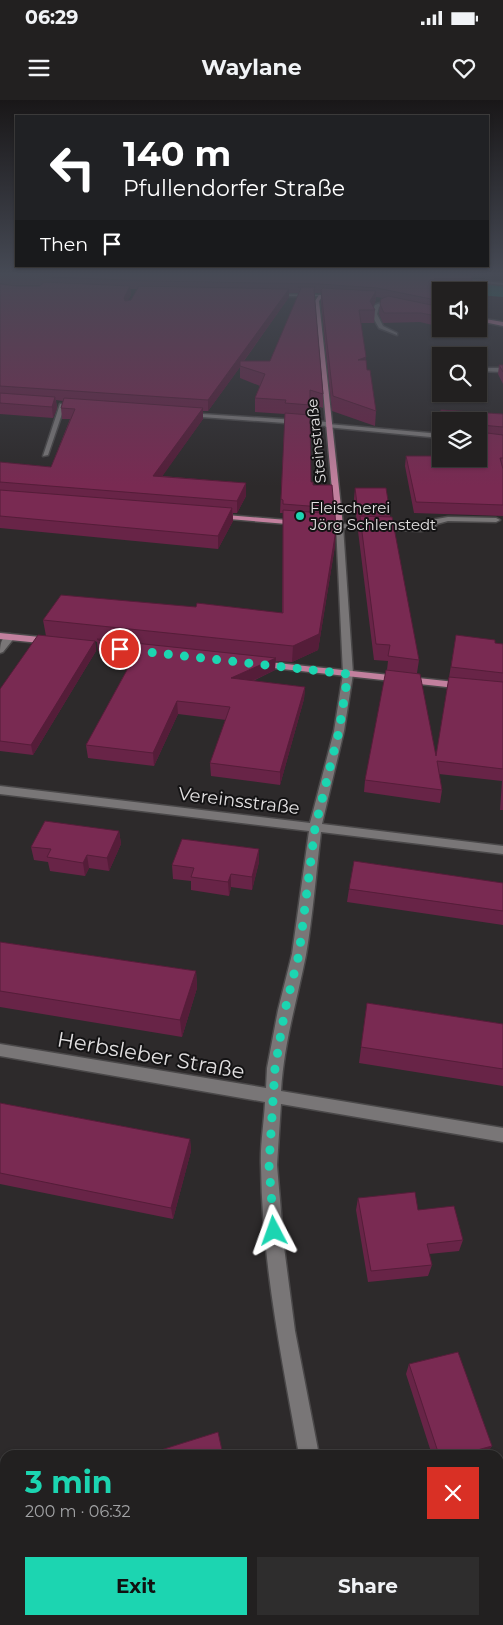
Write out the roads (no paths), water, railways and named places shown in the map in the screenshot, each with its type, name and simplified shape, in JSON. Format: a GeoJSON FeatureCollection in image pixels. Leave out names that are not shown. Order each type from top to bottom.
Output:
{"type":"FeatureCollection","features":[{"type":"Feature","properties":{"kind":"main road","name":"Steinstraße"},"geometry":{"type":"LineString","coordinates":[[321,343],[339,526]]}},
{"type":"Feature","properties":{"kind":"main road"},"geometry":{"type":"LineString","coordinates":[[203,515],[339,526]]}},
{"type":"Feature","properties":{"kind":"main road"},"geometry":{"type":"LineString","coordinates":[[5,636],[58,642]]}},
{"type":"Feature","properties":{"kind":"main road"},"geometry":{"type":"LineString","coordinates":[[252,663],[474,687]]}},
{"type":"Feature","properties":{"kind":"street"},"geometry":{"type":"LineString","coordinates":[[487,370],[503,370]]}},
{"type":"Feature","properties":{"kind":"street"},"geometry":{"type":"LineString","coordinates":[[53,404],[72,405]]}},
{"type":"Feature","properties":{"kind":"street"},"geometry":{"type":"LineString","coordinates":[[45,455],[62,404]]}},
{"type":"Feature","properties":{"kind":"street"},"geometry":{"type":"LineString","coordinates":[[180,413],[432,435]]}},
{"type":"Feature","properties":{"kind":"street"},"geometry":{"type":"LineString","coordinates":[[339,526],[421,529],[431,527],[434,522],[448,519],[496,520]]}},
{"type":"Feature","properties":{"kind":"street","name":"Steinstraße"},"geometry":{"type":"LineString","coordinates":[[308,1450],[286,1330],[275,1247],[269,1165],[275,1068],[299,954],[315,828],[339,731],[348,674],[339,526]]}},
{"type":"Feature","properties":{"kind":"street"},"geometry":{"type":"LineString","coordinates":[[0,650],[5,636]]}},
{"type":"Feature","properties":{"kind":"street","name":"Vereinsstraße"},"geometry":{"type":"LineString","coordinates":[[0,790],[503,850]]}},
{"type":"Feature","properties":{"kind":"street","name":"Herbsleber Straße"},"geometry":{"type":"LineString","coordinates":[[0,1050],[503,1135]]}},
{"type":"Feature","properties":{"kind":"place","name":"Fleischerei Jörg Schlenstedt"},"geometry":{"type":"Point","coordinates":[300,516]}}]}
